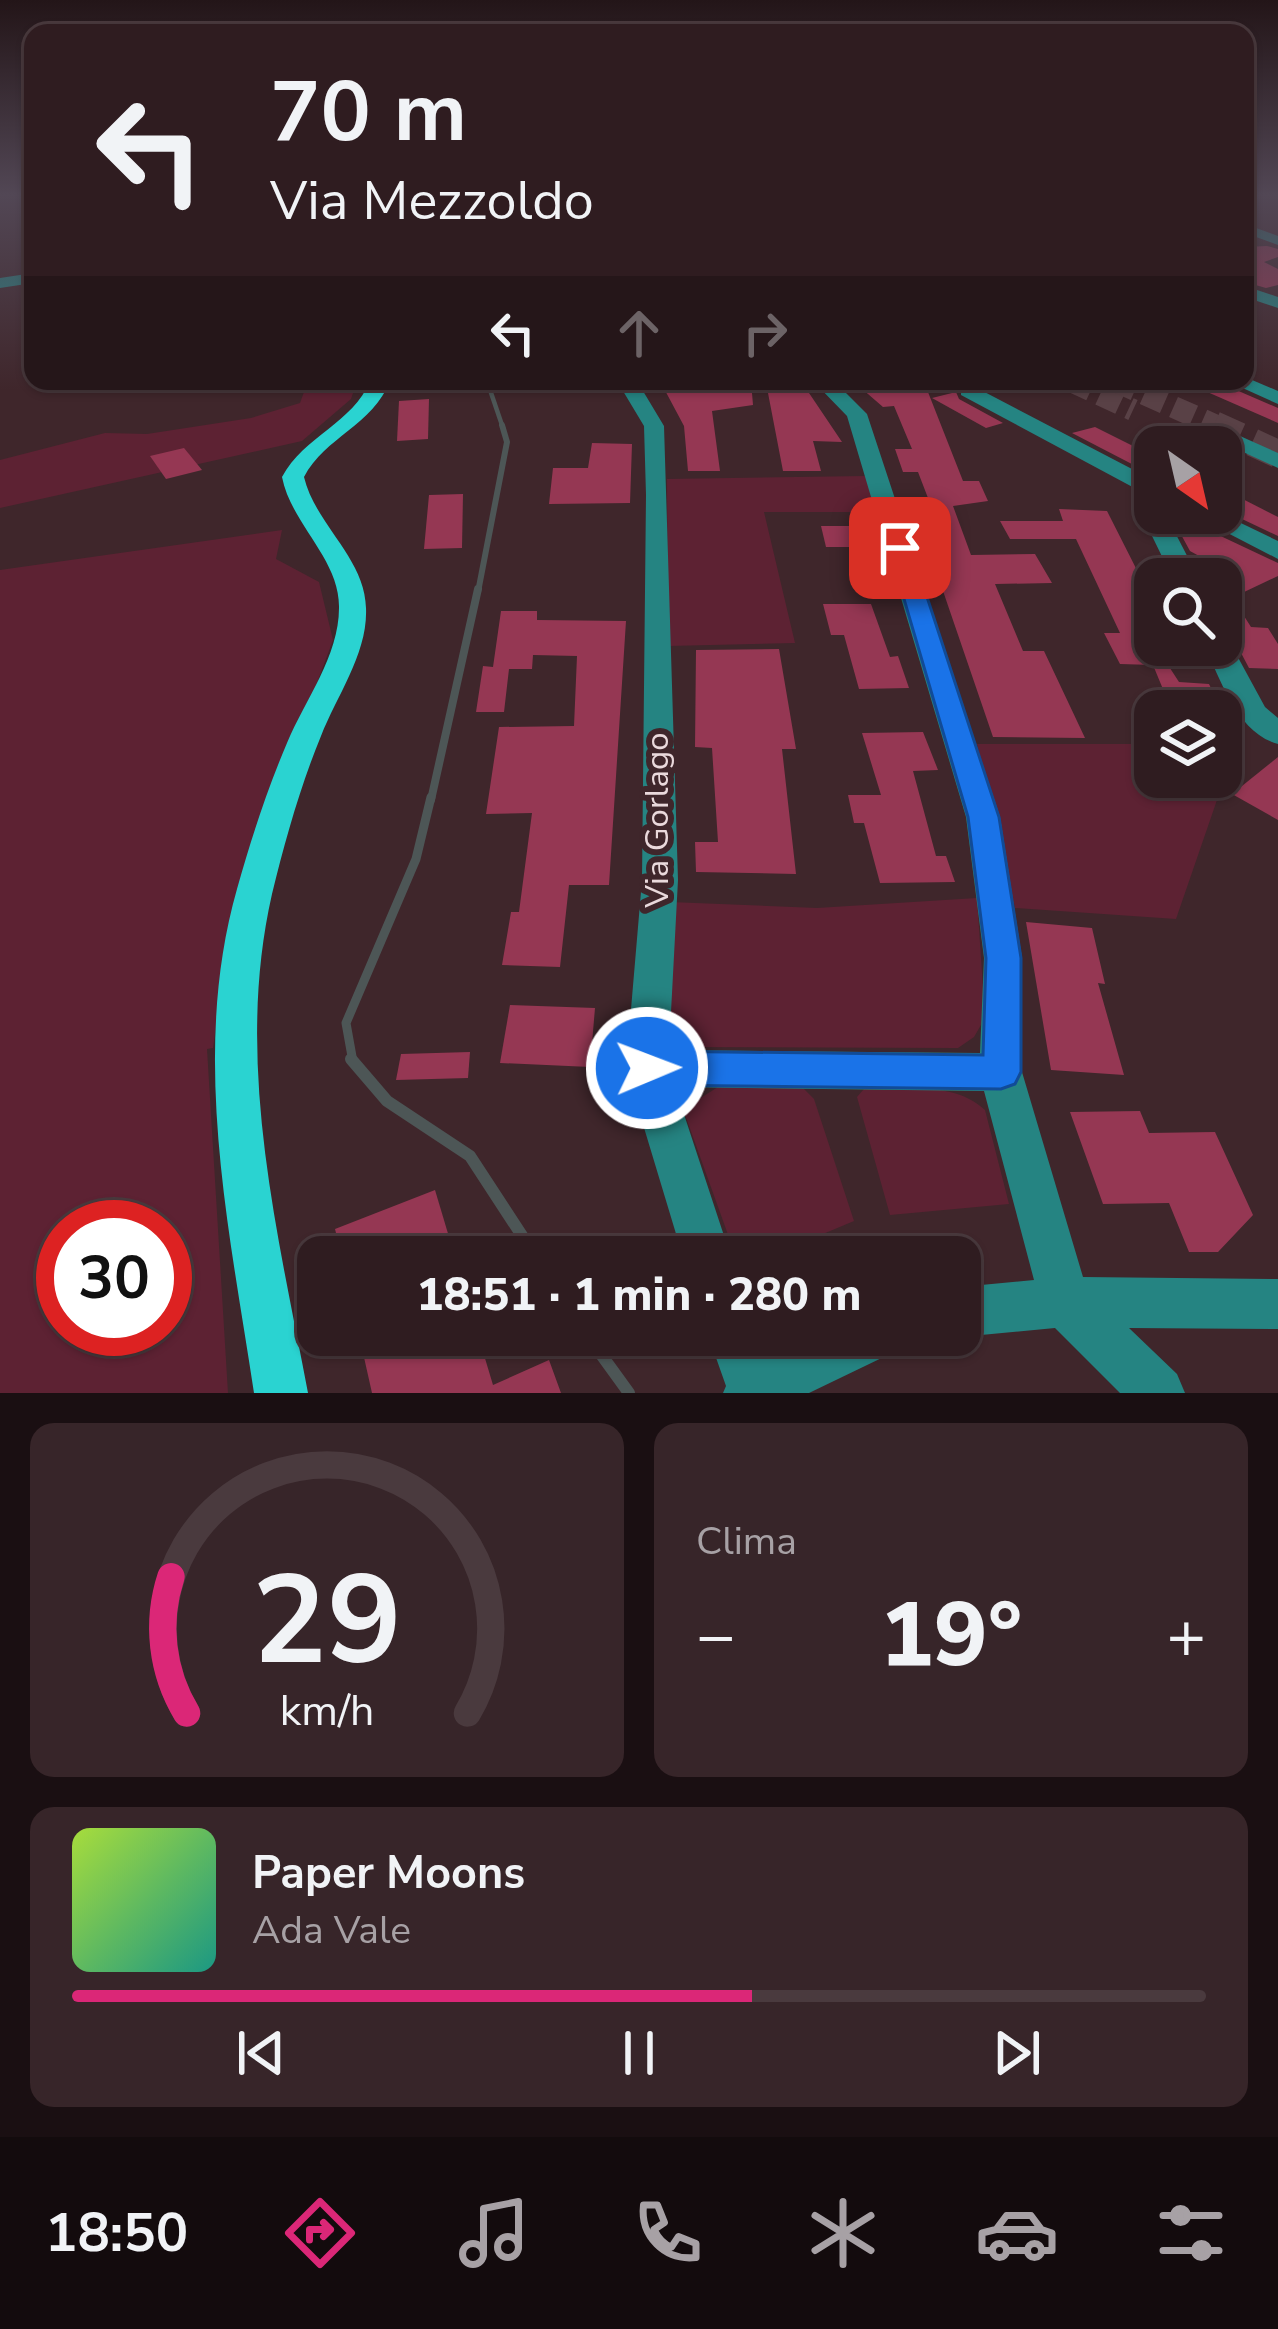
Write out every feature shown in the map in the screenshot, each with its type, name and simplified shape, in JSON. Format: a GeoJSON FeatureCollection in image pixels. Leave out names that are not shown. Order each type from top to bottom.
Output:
{"type":"FeatureCollection","features":[{"type":"Feature","properties":{"kind":"main road"},"geometry":{"type":"LineString","coordinates":[[281,1393],[241,1124],[237,977],[254,896],[289,785],[344,650],[353,612],[350,583],[298,496],[293,477],[312,450],[369,405],[376,390]]}},
{"type":"Feature","properties":{"kind":"street","name":"Via Gorlago"},"geometry":{"type":"LineString","coordinates":[[632,390],[654,426],[658,495],[659,880],[647,1068],[700,1236]]}},
{"type":"Feature","properties":{"kind":"street"},"geometry":{"type":"LineString","coordinates":[[832,390],[857,414],[972,770],[999,908],[1006,1009],[1001,1072],[1065,1302],[1158,1393]]}},
{"type":"Feature","properties":{"kind":"street"},"geometry":{"type":"LineString","coordinates":[[968,391],[1134,479]]}},
{"type":"Feature","properties":{"kind":"street"},"geometry":{"type":"LineString","coordinates":[[1242,444],[1278,460]]}},
{"type":"Feature","properties":{"kind":"street"},"geometry":{"type":"LineString","coordinates":[[1242,533],[1278,551]]}},
{"type":"Feature","properties":{"kind":"street"},"geometry":{"type":"LineString","coordinates":[[1230,666],[1253,713],[1278,734]]}},
{"type":"Feature","properties":{"kind":"street"},"geometry":{"type":"LineString","coordinates":[[647,1068],[1001,1072]]}},
{"type":"Feature","properties":{"kind":"street"},"geometry":{"type":"LineString","coordinates":[[981,1310],[1065,1302],[1278,1304]]}},
{"type":"Feature","properties":{"kind":"street"},"geometry":{"type":"LineString","coordinates":[[741,1356],[752,1392],[829,1356]]}},
{"type":"Feature","properties":{"kind":"shaded area"},"geometry":{"type":"Polygon","coordinates":[[[305,390],[354,390],[351,399],[302,441],[0,508],[0,460],[105,433],[147,434],[251,418],[300,403],[305,390]]]}},
{"type":"Feature","properties":{"kind":"shaded area"},"geometry":{"type":"Polygon","coordinates":[[[866,476],[878,512],[764,512],[795,643],[668,646],[667,479],[866,476]]]}},
{"type":"Feature","properties":{"kind":"shaded area"},"geometry":{"type":"Polygon","coordinates":[[[282,530],[276,559],[319,582],[333,640],[234,905],[213,1048],[207,1049],[228,1393],[0,1393],[0,570],[282,530]]]}},
{"type":"Feature","properties":{"kind":"shaded area"},"geometry":{"type":"Polygon","coordinates":[[[977,744],[1134,744],[1134,798],[1217,798],[1176,919],[1015,908],[977,744]]]}},
{"type":"Feature","properties":{"kind":"shaded area"},"geometry":{"type":"Polygon","coordinates":[[[977,898],[985,1018],[974,1037],[958,1048],[665,1047],[670,902],[817,908],[977,898]]]}},
{"type":"Feature","properties":{"kind":"shaded area"},"geometry":{"type":"Polygon","coordinates":[[[718,1087],[803,1088],[814,1099],[854,1221],[818,1236],[728,1236],[683,1109],[718,1087]]]}},
{"type":"Feature","properties":{"kind":"shaded area"},"geometry":{"type":"Polygon","coordinates":[[[864,1089],[944,1091],[985,1110],[1009,1204],[890,1215],[857,1097],[864,1089]]]}},
{"type":"Feature","properties":{"kind":"building"},"geometry":{"type":"Polygon","coordinates":[[[1254,260],[1270,260],[1264,262],[1278,269],[1278,285],[1254,285],[1254,260]]]}},
{"type":"Feature","properties":{"kind":"building"},"geometry":{"type":"Polygon","coordinates":[[[665,390],[752,390],[753,405],[712,411],[720,471],[688,471],[684,426],[665,390]]]}},
{"type":"Feature","properties":{"kind":"building"},"geometry":{"type":"Polygon","coordinates":[[[807,390],[842,442],[813,441],[821,471],[783,471],[768,393],[807,390]]]}},
{"type":"Feature","properties":{"kind":"building"},"geometry":{"type":"Polygon","coordinates":[[[863,390],[927,390],[963,481],[979,481],[988,501],[953,506],[971,555],[1035,554],[1052,583],[995,584],[1023,651],[1044,651],[1085,738],[993,737],[930,553],[939,553],[927,511],[933,511],[918,472],[903,472],[895,449],[912,449],[894,406],[883,407],[863,390]]]}},
{"type":"Feature","properties":{"kind":"building"},"geometry":{"type":"Polygon","coordinates":[[[1236,390],[1278,408],[1278,423],[1205,391],[1236,390]]]}},
{"type":"Feature","properties":{"kind":"building"},"geometry":{"type":"Polygon","coordinates":[[[956,392],[959,399],[1003,423],[986,428],[932,398],[956,392]]]}},
{"type":"Feature","properties":{"kind":"building"},"geometry":{"type":"Polygon","coordinates":[[[429,399],[428,439],[397,441],[399,401],[429,399]]]}},
{"type":"Feature","properties":{"kind":"building"},"geometry":{"type":"Polygon","coordinates":[[[1095,427],[1134,446],[1134,465],[1072,433],[1095,427]]]}},
{"type":"Feature","properties":{"kind":"building"},"geometry":{"type":"Polygon","coordinates":[[[592,443],[632,444],[630,503],[549,504],[553,468],[588,468],[592,443]]]}},
{"type":"Feature","properties":{"kind":"building"},"geometry":{"type":"Polygon","coordinates":[[[184,448],[202,470],[166,479],[150,456],[184,448]]]}},
{"type":"Feature","properties":{"kind":"building"},"geometry":{"type":"Polygon","coordinates":[[[463,494],[462,548],[424,549],[429,495],[463,494]]]}},
{"type":"Feature","properties":{"kind":"building"},"geometry":{"type":"Polygon","coordinates":[[[1242,499],[1278,517],[1278,536],[1242,519],[1242,499]]]}},
{"type":"Feature","properties":{"kind":"building"},"geometry":{"type":"Polygon","coordinates":[[[1059,509],[1107,511],[1134,564],[1134,664],[1120,664],[1104,633],[1120,633],[1076,539],[1010,539],[1000,521],[1063,521],[1059,509]]]}},
{"type":"Feature","properties":{"kind":"building"},"geometry":{"type":"Polygon","coordinates":[[[821,526],[862,526],[868,547],[826,547],[821,526]]]}},
{"type":"Feature","properties":{"kind":"building"},"geometry":{"type":"Polygon","coordinates":[[[1181,534],[1216,534],[1278,563],[1278,576],[1242,593],[1242,558],[1203,558],[1190,551],[1181,534]]]}},
{"type":"Feature","properties":{"kind":"building"},"geometry":{"type":"Polygon","coordinates":[[[823,604],[871,604],[890,657],[898,656],[909,688],[859,689],[844,635],[831,635],[823,604]]]}},
{"type":"Feature","properties":{"kind":"building"},"geometry":{"type":"Polygon","coordinates":[[[501,611],[537,611],[537,620],[626,621],[609,885],[569,885],[560,967],[502,965],[511,912],[519,912],[532,813],[486,814],[499,727],[574,726],[577,656],[533,655],[532,669],[509,669],[504,712],[476,712],[483,666],[493,667],[501,611]]]}},
{"type":"Feature","properties":{"kind":"building"},"geometry":{"type":"Polygon","coordinates":[[[1242,616],[1251,627],[1268,628],[1278,644],[1278,669],[1249,668],[1242,655],[1242,616]]]}},
{"type":"Feature","properties":{"kind":"building"},"geometry":{"type":"Polygon","coordinates":[[[779,649],[796,749],[782,749],[796,874],[696,872],[695,842],[718,842],[712,748],[695,747],[696,650],[779,649]]]}},
{"type":"Feature","properties":{"kind":"building"},"geometry":{"type":"Polygon","coordinates":[[[1153,666],[1169,666],[1179,682],[1209,684],[1212,690],[1163,690],[1153,666]]]}},
{"type":"Feature","properties":{"kind":"building"},"geometry":{"type":"Polygon","coordinates":[[[923,732],[938,770],[913,771],[936,856],[946,856],[955,882],[880,883],[864,823],[854,823],[848,795],[881,795],[862,733],[923,732]]]}},
{"type":"Feature","properties":{"kind":"building"},"geometry":{"type":"Polygon","coordinates":[[[1278,757],[1278,820],[1239,798],[1242,786],[1278,757]]]}},
{"type":"Feature","properties":{"kind":"building"},"geometry":{"type":"Polygon","coordinates":[[[1026,922],[1092,928],[1105,984],[1098,983],[1124,1075],[1051,1070],[1026,922]]]}},
{"type":"Feature","properties":{"kind":"building"},"geometry":{"type":"Polygon","coordinates":[[[510,1005],[595,1008],[590,1067],[500,1063],[510,1005]]]}},
{"type":"Feature","properties":{"kind":"building"},"geometry":{"type":"Polygon","coordinates":[[[470,1052],[468,1078],[396,1080],[401,1054],[470,1052]]]}},
{"type":"Feature","properties":{"kind":"building"},"geometry":{"type":"Polygon","coordinates":[[[1140,1111],[1149,1133],[1215,1132],[1253,1215],[1218,1252],[1189,1252],[1169,1203],[1103,1204],[1070,1112],[1140,1111]]]}},
{"type":"Feature","properties":{"kind":"building"},"geometry":{"type":"Polygon","coordinates":[[[435,1190],[449,1236],[337,1236],[335,1229],[435,1190]]]}},
{"type":"Feature","properties":{"kind":"building"},"geometry":{"type":"Polygon","coordinates":[[[364,1356],[484,1356],[493,1385],[549,1360],[561,1393],[372,1393],[364,1356]]]}},
{"type":"Feature","properties":{"kind":"waterway"},"geometry":{"type":"LineString","coordinates":[[490,390],[502,425]]}},
{"type":"Feature","properties":{"kind":"waterway"},"geometry":{"type":"LineString","coordinates":[[478,592],[507,442],[502,425]]}},
{"type":"Feature","properties":{"kind":"waterway"},"geometry":{"type":"LineString","coordinates":[[431,800],[478,589]]}},
{"type":"Feature","properties":{"kind":"waterway"},"geometry":{"type":"LineString","coordinates":[[353,1061],[346,1023],[416,859],[431,797]]}},
{"type":"Feature","properties":{"kind":"waterway"},"geometry":{"type":"LineString","coordinates":[[353,1061],[387,1101],[470,1156],[522,1236]]}},
{"type":"Feature","properties":{"kind":"waterway"},"geometry":{"type":"LineString","coordinates":[[602,1356],[629,1393]]}},
{"type":"Feature","properties":{"kind":"tunnel"},"geometry":{"type":"LineString","coordinates":[[1090,390],[1133,410]]}},
{"type":"Feature","properties":{"kind":"tunnel"},"geometry":{"type":"LineString","coordinates":[[1135,390],[1216,426]]}},
{"type":"Feature","properties":{"kind":"tunnel"},"geometry":{"type":"LineString","coordinates":[[1214,425],[1278,454]]}},
{"type":"Feature","properties":{"kind":"route"},"geometry":{"type":"LineString","coordinates":[[647,1068],[824,1066],[1001,1072],[1004,958],[983,817],[900,548]]}}]}
